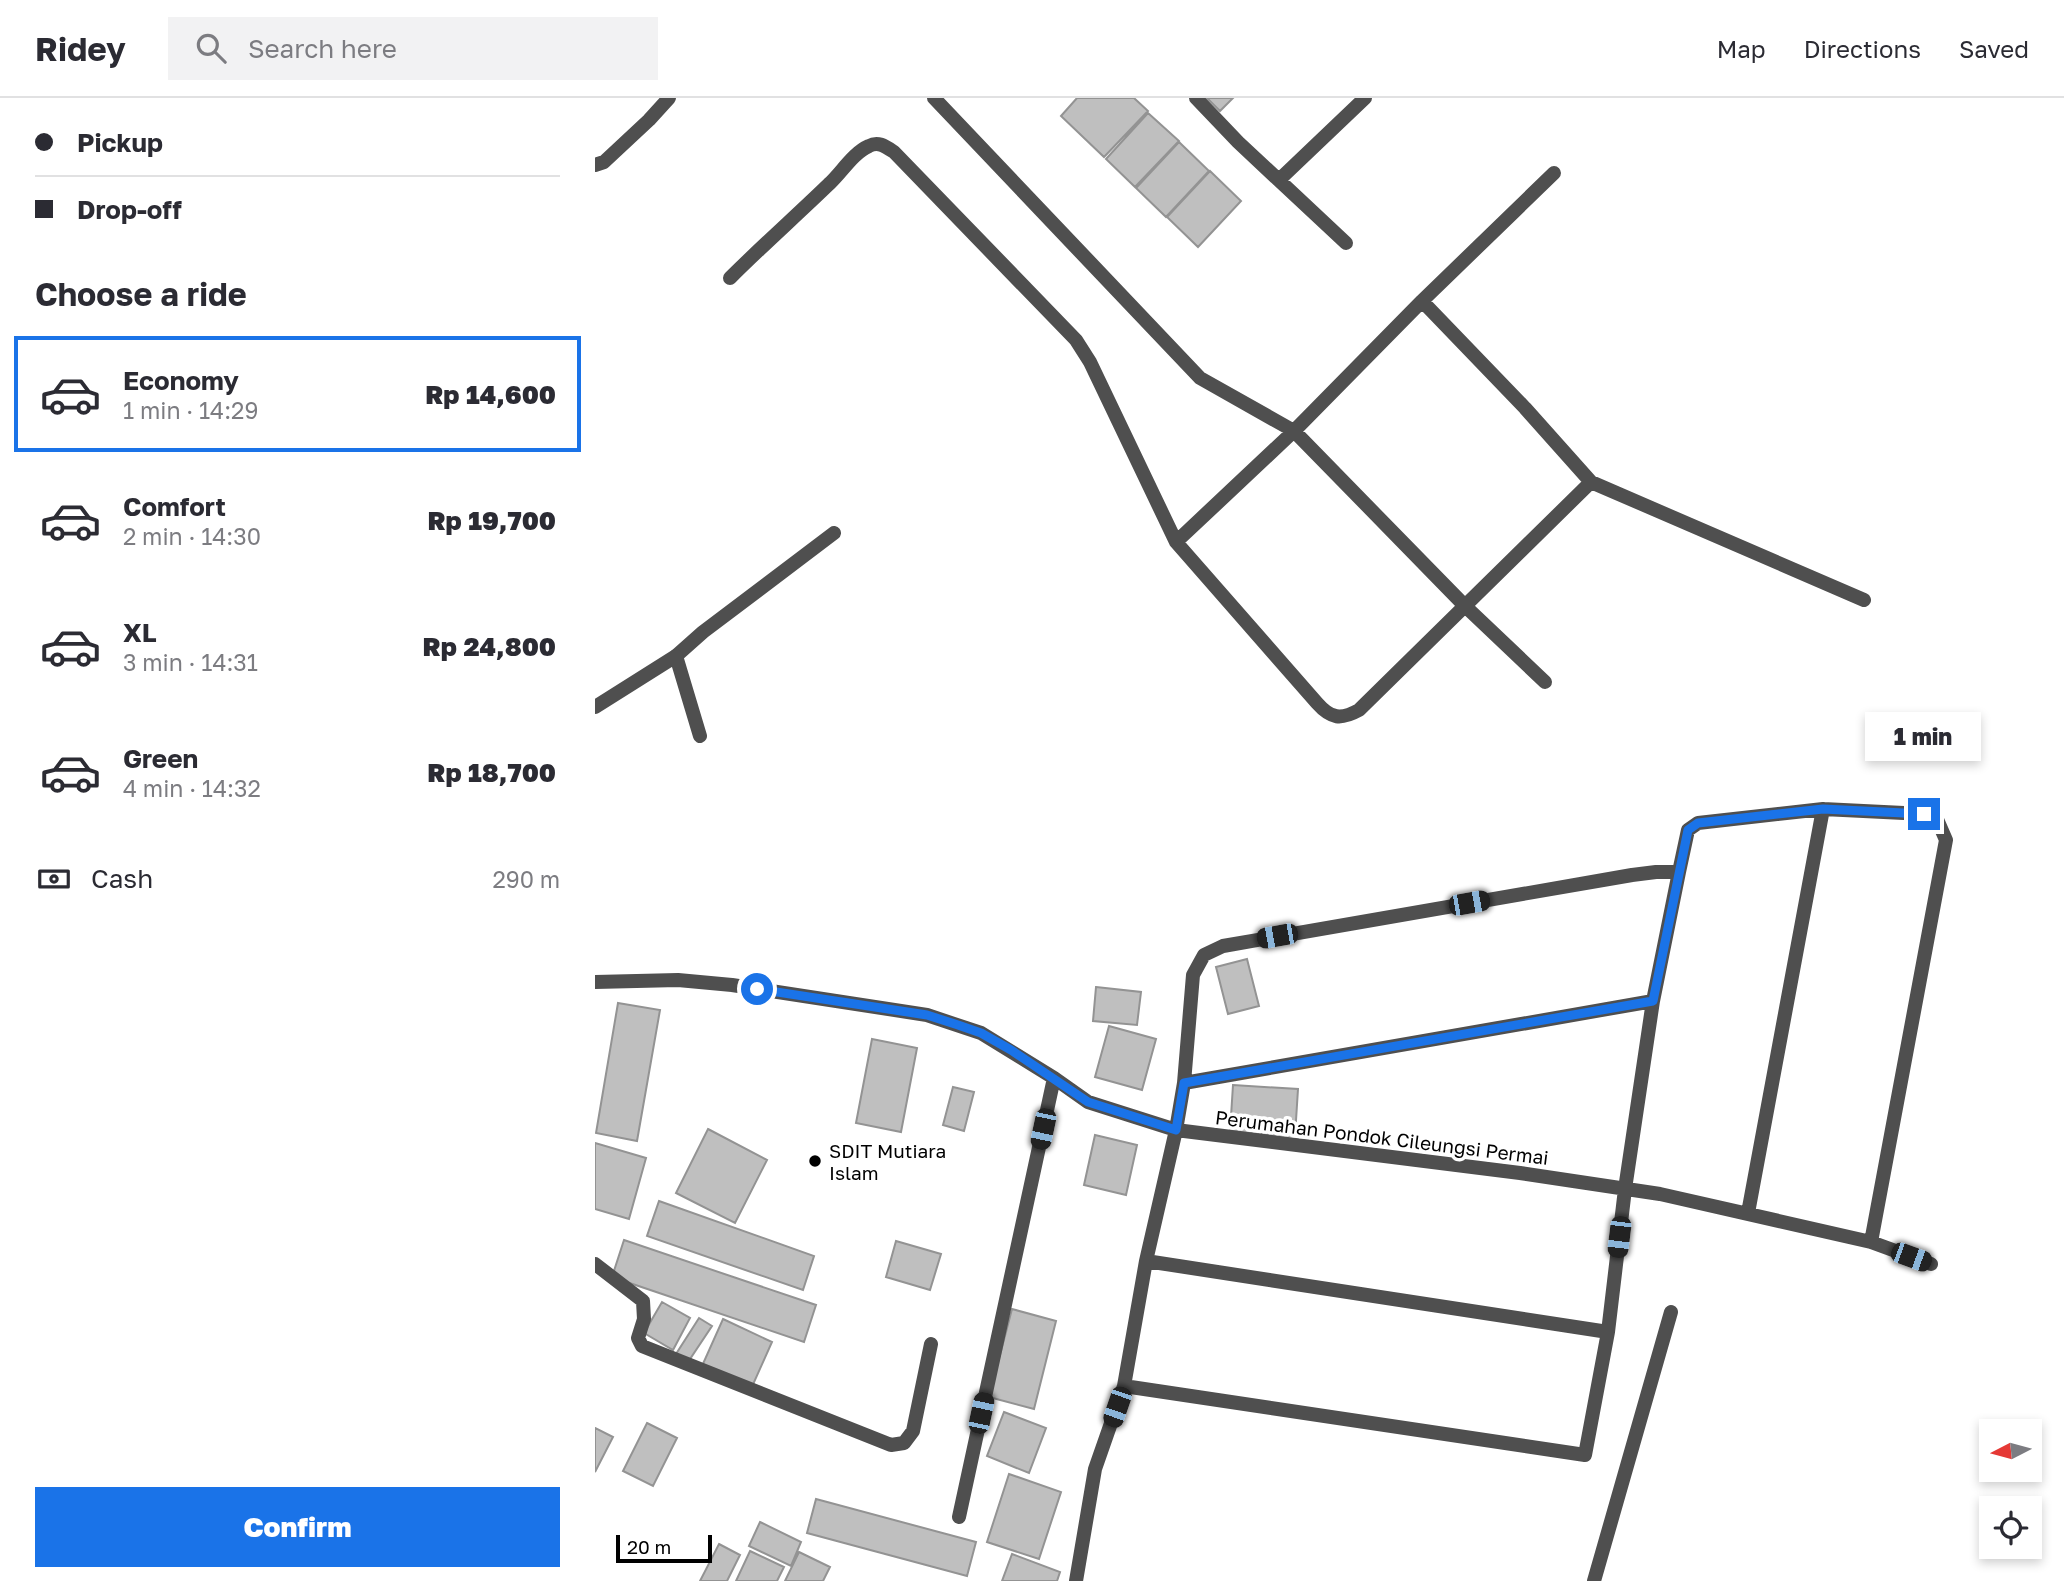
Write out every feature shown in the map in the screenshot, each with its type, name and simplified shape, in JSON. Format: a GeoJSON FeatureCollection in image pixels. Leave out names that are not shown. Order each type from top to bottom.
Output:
{"type":"FeatureCollection","features":[{"type":"Feature","properties":{"kind":"street"},"geometry":{"type":"LineString","coordinates":[[595,165],[604,162],[669,98]]}},
{"type":"Feature","properties":{"kind":"street"},"geometry":{"type":"LineString","coordinates":[[934,98],[1200,378],[1294,431],[1465,606],[1545,681]]}},
{"type":"Feature","properties":{"kind":"street"},"geometry":{"type":"LineString","coordinates":[[1196,98],[1238,142],[1346,243]]}},
{"type":"Feature","properties":{"kind":"street"},"geometry":{"type":"LineString","coordinates":[[1280,179],[1365,98]]}},
{"type":"Feature","properties":{"kind":"street"},"geometry":{"type":"LineString","coordinates":[[730,278],[859,152],[875,144],[884,145],[894,152],[1076,340],[1090,362],[1176,542],[1317,703],[1327,714],[1335,717],[1345,717],[1359,710],[1591,482]]}},
{"type":"Feature","properties":{"kind":"street"},"geometry":{"type":"LineString","coordinates":[[1176,542],[1294,431],[1422,301],[1554,173]]}},
{"type":"Feature","properties":{"kind":"street"},"geometry":{"type":"LineString","coordinates":[[1422,301],[1525,408],[1591,482],[1864,600]]}},
{"type":"Feature","properties":{"kind":"street"},"geometry":{"type":"LineString","coordinates":[[595,707],[676,656],[703,632],[834,533]]}},
{"type":"Feature","properties":{"kind":"street"},"geometry":{"type":"LineString","coordinates":[[676,656],[700,736]]}},
{"type":"Feature","properties":{"kind":"street"},"geometry":{"type":"LineString","coordinates":[[1748,1213],[1823,809]]}},
{"type":"Feature","properties":{"kind":"street"},"geometry":{"type":"LineString","coordinates":[[1124,1386],[1585,1455],[1608,1332],[1625,1189],[1653,1001],[1688,830],[1698,823],[1823,809],[1924,814],[1936,817],[1943,828],[1946,840],[1871,1242]]}},
{"type":"Feature","properties":{"kind":"street"},"geometry":{"type":"LineString","coordinates":[[1076,1581],[1095,1469],[1124,1386],[1146,1261],[1184,1083],[1193,975],[1204,955],[1223,946],[1632,875],[1679,872]]}},
{"type":"Feature","properties":{"kind":"street","name":"Perumahan Pondok Cileungsi Permai"},"geometry":{"type":"LineString","coordinates":[[595,982],[678,980],[732,985],[927,1015],[981,1033],[1088,1102],[1176,1130],[1520,1172],[1660,1194],[1871,1242],[1931,1264]]}},
{"type":"Feature","properties":{"kind":"street"},"geometry":{"type":"LineString","coordinates":[[1184,1083],[1653,1001]]}},
{"type":"Feature","properties":{"kind":"street"},"geometry":{"type":"LineString","coordinates":[[958,1517],[1054,1078]]}},
{"type":"Feature","properties":{"kind":"street"},"geometry":{"type":"LineString","coordinates":[[1146,1261],[1608,1332]]}},
{"type":"Feature","properties":{"kind":"street"},"geometry":{"type":"LineString","coordinates":[[595,1264],[643,1301],[644,1319],[638,1338],[642,1346],[891,1445],[904,1443],[913,1431],[931,1344]]}},
{"type":"Feature","properties":{"kind":"street"},"geometry":{"type":"LineString","coordinates":[[1594,1581],[1671,1312]]}},
{"type":"Feature","properties":{"kind":"building"},"geometry":{"type":"Polygon","coordinates":[[[1077,98],[1134,98],[1148,111],[1104,157],[1061,116],[1077,98]]]}},
{"type":"Feature","properties":{"kind":"building"},"geometry":{"type":"Polygon","coordinates":[[[1207,98],[1233,98],[1220,111],[1207,98]]]}},
{"type":"Feature","properties":{"kind":"building"},"geometry":{"type":"Polygon","coordinates":[[[1148,113],[1179,141],[1135,187],[1106,159],[1148,113]]]}},
{"type":"Feature","properties":{"kind":"building"},"geometry":{"type":"Polygon","coordinates":[[[1179,142],[1209,171],[1166,217],[1136,188],[1179,142]]]}},
{"type":"Feature","properties":{"kind":"building"},"geometry":{"type":"Polygon","coordinates":[[[1210,171],[1241,201],[1198,247],[1167,217],[1210,171]]]}},
{"type":"Feature","properties":{"kind":"building"},"geometry":{"type":"Polygon","coordinates":[[[1247,959],[1259,1006],[1228,1014],[1216,967],[1247,959]]]}},
{"type":"Feature","properties":{"kind":"building"},"geometry":{"type":"Polygon","coordinates":[[[1096,987],[1141,992],[1137,1025],[1093,1021],[1096,987]]]}},
{"type":"Feature","properties":{"kind":"building"},"geometry":{"type":"Polygon","coordinates":[[[618,1003],[660,1010],[637,1141],[596,1133],[618,1003]]]}},
{"type":"Feature","properties":{"kind":"building"},"geometry":{"type":"Polygon","coordinates":[[[1109,1026],[1156,1039],[1142,1090],[1095,1077],[1109,1026]]]}},
{"type":"Feature","properties":{"kind":"building"},"geometry":{"type":"Polygon","coordinates":[[[872,1039],[917,1048],[901,1132],[856,1123],[872,1039]]]}},
{"type":"Feature","properties":{"kind":"building"},"geometry":{"type":"Polygon","coordinates":[[[1233,1085],[1298,1089],[1295,1136],[1230,1132],[1233,1085]]]}},
{"type":"Feature","properties":{"kind":"building"},"geometry":{"type":"Polygon","coordinates":[[[953,1087],[974,1092],[964,1131],[943,1125],[953,1087]]]}},
{"type":"Feature","properties":{"kind":"building"},"geometry":{"type":"Polygon","coordinates":[[[708,1129],[767,1160],[735,1223],[676,1193],[708,1129]]]}},
{"type":"Feature","properties":{"kind":"building"},"geometry":{"type":"Polygon","coordinates":[[[1095,1135],[1137,1145],[1126,1195],[1084,1185],[1095,1135]]]}},
{"type":"Feature","properties":{"kind":"building"},"geometry":{"type":"Polygon","coordinates":[[[595,1143],[646,1158],[629,1219],[595,1209],[595,1143]]]}},
{"type":"Feature","properties":{"kind":"building"},"geometry":{"type":"Polygon","coordinates":[[[659,1201],[814,1256],[803,1290],[647,1236],[659,1201]]]}},
{"type":"Feature","properties":{"kind":"building"},"geometry":{"type":"Polygon","coordinates":[[[624,1240],[816,1305],[804,1342],[612,1277],[624,1240]]]}},
{"type":"Feature","properties":{"kind":"building"},"geometry":{"type":"Polygon","coordinates":[[[896,1241],[941,1254],[930,1290],[886,1277],[896,1241]]]}},
{"type":"Feature","properties":{"kind":"building"},"geometry":{"type":"Polygon","coordinates":[[[662,1302],[690,1318],[673,1350],[644,1333],[662,1302]]]}},
{"type":"Feature","properties":{"kind":"building"},"geometry":{"type":"Polygon","coordinates":[[[1012,1309],[1056,1321],[1034,1409],[989,1397],[1012,1309]]]}},
{"type":"Feature","properties":{"kind":"building"},"geometry":{"type":"Polygon","coordinates":[[[699,1318],[712,1326],[688,1362],[676,1354],[699,1318]]]}},
{"type":"Feature","properties":{"kind":"building"},"geometry":{"type":"Polygon","coordinates":[[[723,1319],[772,1342],[751,1389],[702,1366],[723,1319]]]}},
{"type":"Feature","properties":{"kind":"building"},"geometry":{"type":"Polygon","coordinates":[[[1004,1412],[1046,1428],[1029,1473],[987,1456],[1004,1412]]]}},
{"type":"Feature","properties":{"kind":"building"},"geometry":{"type":"Polygon","coordinates":[[[647,1423],[677,1438],[653,1486],[623,1471],[647,1423]]]}},
{"type":"Feature","properties":{"kind":"building"},"geometry":{"type":"Polygon","coordinates":[[[595,1428],[613,1437],[595,1472],[595,1428]]]}},
{"type":"Feature","properties":{"kind":"building"},"geometry":{"type":"Polygon","coordinates":[[[1009,1474],[1061,1492],[1039,1559],[987,1542],[1009,1474]]]}},
{"type":"Feature","properties":{"kind":"building"},"geometry":{"type":"Polygon","coordinates":[[[816,1499],[976,1542],[967,1576],[807,1533],[816,1499]]]}},
{"type":"Feature","properties":{"kind":"building"},"geometry":{"type":"Polygon","coordinates":[[[760,1522],[801,1542],[791,1566],[749,1546],[760,1522]]]}},
{"type":"Feature","properties":{"kind":"building"},"geometry":{"type":"Polygon","coordinates":[[[719,1544],[740,1555],[727,1581],[700,1581],[719,1544]]]}},
{"type":"Feature","properties":{"kind":"building"},"geometry":{"type":"Polygon","coordinates":[[[750,1551],[784,1567],[777,1581],[736,1581],[750,1551]]]}},
{"type":"Feature","properties":{"kind":"building"},"geometry":{"type":"Polygon","coordinates":[[[799,1552],[830,1567],[823,1581],[785,1581],[799,1552]]]}},
{"type":"Feature","properties":{"kind":"building"},"geometry":{"type":"Polygon","coordinates":[[[1012,1554],[1060,1572],[1057,1581],[1002,1581],[1012,1554]]]}},
{"type":"Feature","properties":{"kind":"place","name":"SDIT Mutiara Islam"},"geometry":{"type":"Point","coordinates":[815,1161]}},
{"type":"Feature","properties":{"kind":"route"},"geometry":{"type":"LineString","coordinates":[[757,989],[927,1015],[958,1025],[981,1033],[1011,1050],[1088,1102],[1176,1130],[1184,1083],[1653,1001],[1688,830],[1698,823],[1823,809],[1924,814]]}}]}
